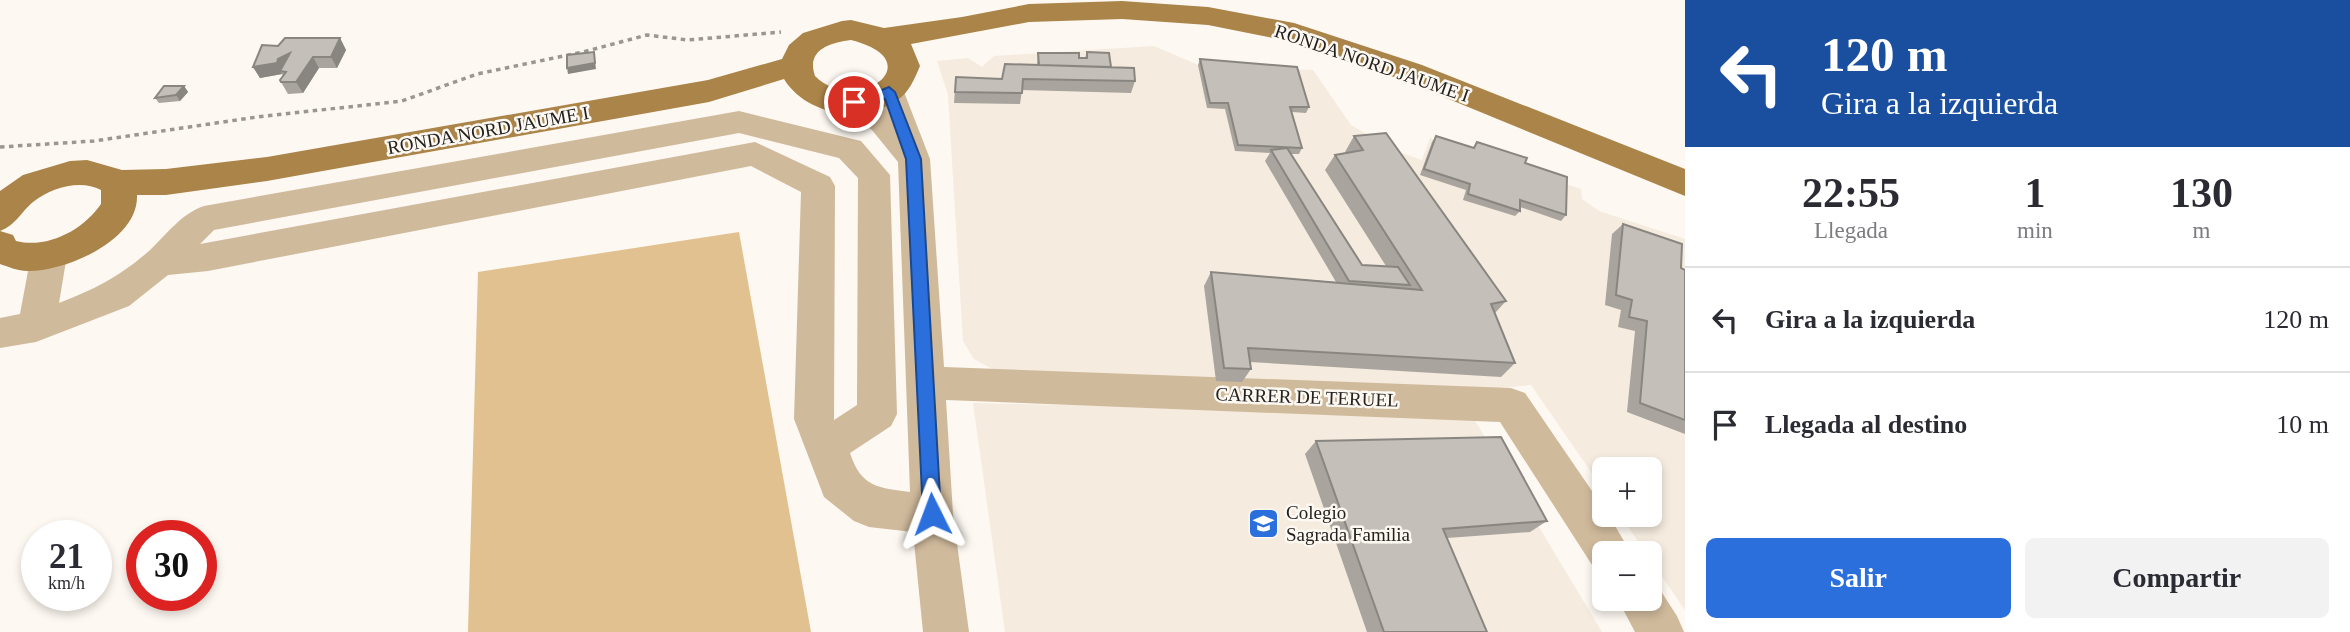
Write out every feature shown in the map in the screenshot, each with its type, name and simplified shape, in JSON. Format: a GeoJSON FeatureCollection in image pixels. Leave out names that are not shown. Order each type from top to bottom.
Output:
{"type":"FeatureCollection","features":[{"type":"Feature","properties":{"kind":"main road","name":"RONDA NORD JAUME I"},"geometry":{"type":"LineString","coordinates":[[894,47],[962,27],[1029,13],[1122,10],[1208,16],[1283,30],[1411,72],[1685,183]]}},
{"type":"Feature","properties":{"kind":"main road"},"geometry":{"type":"LineString","coordinates":[[851,30],[894,47],[905,68],[900,81],[889,92],[873,99],[838,100],[808,89],[799,77],[796,65],[804,47],[816,38],[832,32],[851,30]]}},
{"type":"Feature","properties":{"kind":"main road","name":"RONDA NORD JAUME I"},"geometry":{"type":"LineString","coordinates":[[117,183],[166,182],[267,169],[709,91],[796,65]]}},
{"type":"Feature","properties":{"kind":"main road","name":"RONDA NORD JAUME I"},"geometry":{"type":"LineString","coordinates":[[709,91],[838,100]]}},
{"type":"Feature","properties":{"kind":"main road","name":"RONDA NORD JAUME I"},"geometry":{"type":"LineString","coordinates":[[105,225],[267,169]]}},
{"type":"Feature","properties":{"kind":"main road"},"geometry":{"type":"LineString","coordinates":[[74,171],[106,174],[117,183],[120,202],[105,225],[80,244],[48,255],[23,257],[1,230],[35,184],[74,171]]}},
{"type":"Feature","properties":{"kind":"street"},"geometry":{"type":"LineString","coordinates":[[889,92],[914,159],[932,514],[946,632]]}},
{"type":"Feature","properties":{"kind":"street"},"geometry":{"type":"LineString","coordinates":[[838,100],[883,122],[914,159]]}},
{"type":"Feature","properties":{"kind":"street"},"geometry":{"type":"LineString","coordinates":[[0,333],[36,327],[116,296],[160,262],[204,219],[739,122],[850,149],[874,175],[877,414],[827,446]]}},
{"type":"Feature","properties":{"kind":"street"},"geometry":{"type":"LineString","coordinates":[[160,262],[208,257],[755,153],[818,186],[814,419],[827,446],[839,484],[869,507],[932,514]]}},
{"type":"Feature","properties":{"kind":"street"},"geometry":{"type":"LineString","coordinates":[[36,327],[48,255]]}},
{"type":"Feature","properties":{"kind":"street","name":"CARRER DE TERUEL"},"geometry":{"type":"LineString","coordinates":[[925,383],[1511,405],[1601,541]]}},
{"type":"Feature","properties":{"kind":"street"},"geometry":{"type":"LineString","coordinates":[[1647,611],[1661,632]]}},
{"type":"Feature","properties":{"kind":"path"},"geometry":{"type":"LineString","coordinates":[[0,147],[94,141],[257,117],[402,101],[477,74],[583,52],[648,35],[688,40],[780,32],[816,38]]}},
{"type":"Feature","properties":{"kind":"shaded area"},"geometry":{"type":"Polygon","coordinates":[[[1154,46],[1198,65],[1313,70],[1351,125],[1396,151],[1422,160],[1430,138],[1581,189],[1582,199],[1599,211],[1685,239],[1685,610],[1662,576],[1662,541],[1638,541],[1628,527],[1662,527],[1662,457],[1592,457],[1592,473],[1531,385],[1457,392],[994,370],[974,359],[963,341],[948,95],[937,61],[968,58],[982,67],[994,56],[1154,46]]]}},
{"type":"Feature","properties":{"kind":"shaded area"},"geometry":{"type":"Polygon","coordinates":[[[739,232],[811,632],[468,632],[478,272],[739,232]]]}},
{"type":"Feature","properties":{"kind":"shaded area","name":"Colegio Sagrada Familia"},"geometry":{"type":"Polygon","coordinates":[[[973,403],[1471,414],[1602,632],[1005,632],[973,403]]]}},
{"type":"Feature","properties":{"kind":"building"},"geometry":{"type":"Polygon","coordinates":[[[285,38],[340,38],[331,57],[313,57],[296,82],[281,82],[286,72],[280,71],[290,53],[278,59],[277,63],[253,67],[262,45],[278,46],[285,38]]]}},
{"type":"Feature","properties":{"kind":"building"},"geometry":{"type":"Polygon","coordinates":[[[594,52],[595,63],[567,68],[567,55],[594,52]]]}},
{"type":"Feature","properties":{"kind":"building"},"geometry":{"type":"Polygon","coordinates":[[[1087,52],[1109,53],[1111,67],[1039,65],[1038,53],[1079,53],[1079,58],[1087,58],[1087,52]]]}},
{"type":"Feature","properties":{"kind":"building"},"geometry":{"type":"Polygon","coordinates":[[[1200,59],[1297,67],[1309,107],[1290,107],[1302,148],[1238,145],[1228,103],[1210,103],[1200,59]]]}},
{"type":"Feature","properties":{"kind":"building"},"geometry":{"type":"Polygon","coordinates":[[[1005,64],[1134,68],[1135,81],[1023,79],[1022,93],[955,92],[956,77],[1002,79],[1005,64]]]}},
{"type":"Feature","properties":{"kind":"building"},"geometry":{"type":"Polygon","coordinates":[[[164,86],[184,86],[176,95],[155,98],[164,86]]]}},
{"type":"Feature","properties":{"kind":"building"},"geometry":{"type":"Polygon","coordinates":[[[1386,133],[1506,301],[1491,304],[1515,363],[1248,348],[1251,369],[1224,368],[1211,272],[1422,290],[1335,155],[1363,150],[1354,136],[1386,133]]]}},
{"type":"Feature","properties":{"kind":"building"},"geometry":{"type":"Polygon","coordinates":[[[1436,136],[1474,148],[1477,142],[1527,158],[1525,163],[1567,177],[1566,215],[1520,200],[1520,211],[1468,194],[1470,184],[1424,169],[1436,136]]]}},
{"type":"Feature","properties":{"kind":"building"},"geometry":{"type":"Polygon","coordinates":[[[1287,148],[1362,265],[1398,267],[1410,285],[1349,281],[1271,150],[1287,148]]]}},
{"type":"Feature","properties":{"kind":"building"},"geometry":{"type":"Polygon","coordinates":[[[1623,224],[1682,244],[1681,268],[1685,270],[1685,420],[1640,403],[1647,321],[1629,317],[1632,300],[1616,295],[1623,224]]]}},
{"type":"Feature","properties":{"kind":"building"},"geometry":{"type":"Polygon","coordinates":[[[1501,437],[1547,521],[1443,529],[1487,632],[1384,632],[1316,441],[1501,437]]]}},
{"type":"Feature","properties":{"kind":"place","name":"Colegio Sagrada Familia"},"geometry":{"type":"Point","coordinates":[1263,523]}},
{"type":"Feature","properties":{"kind":"route"},"geometry":{"type":"LineString","coordinates":[[854,102],[873,99],[889,92],[914,159],[932,514]]}}]}
